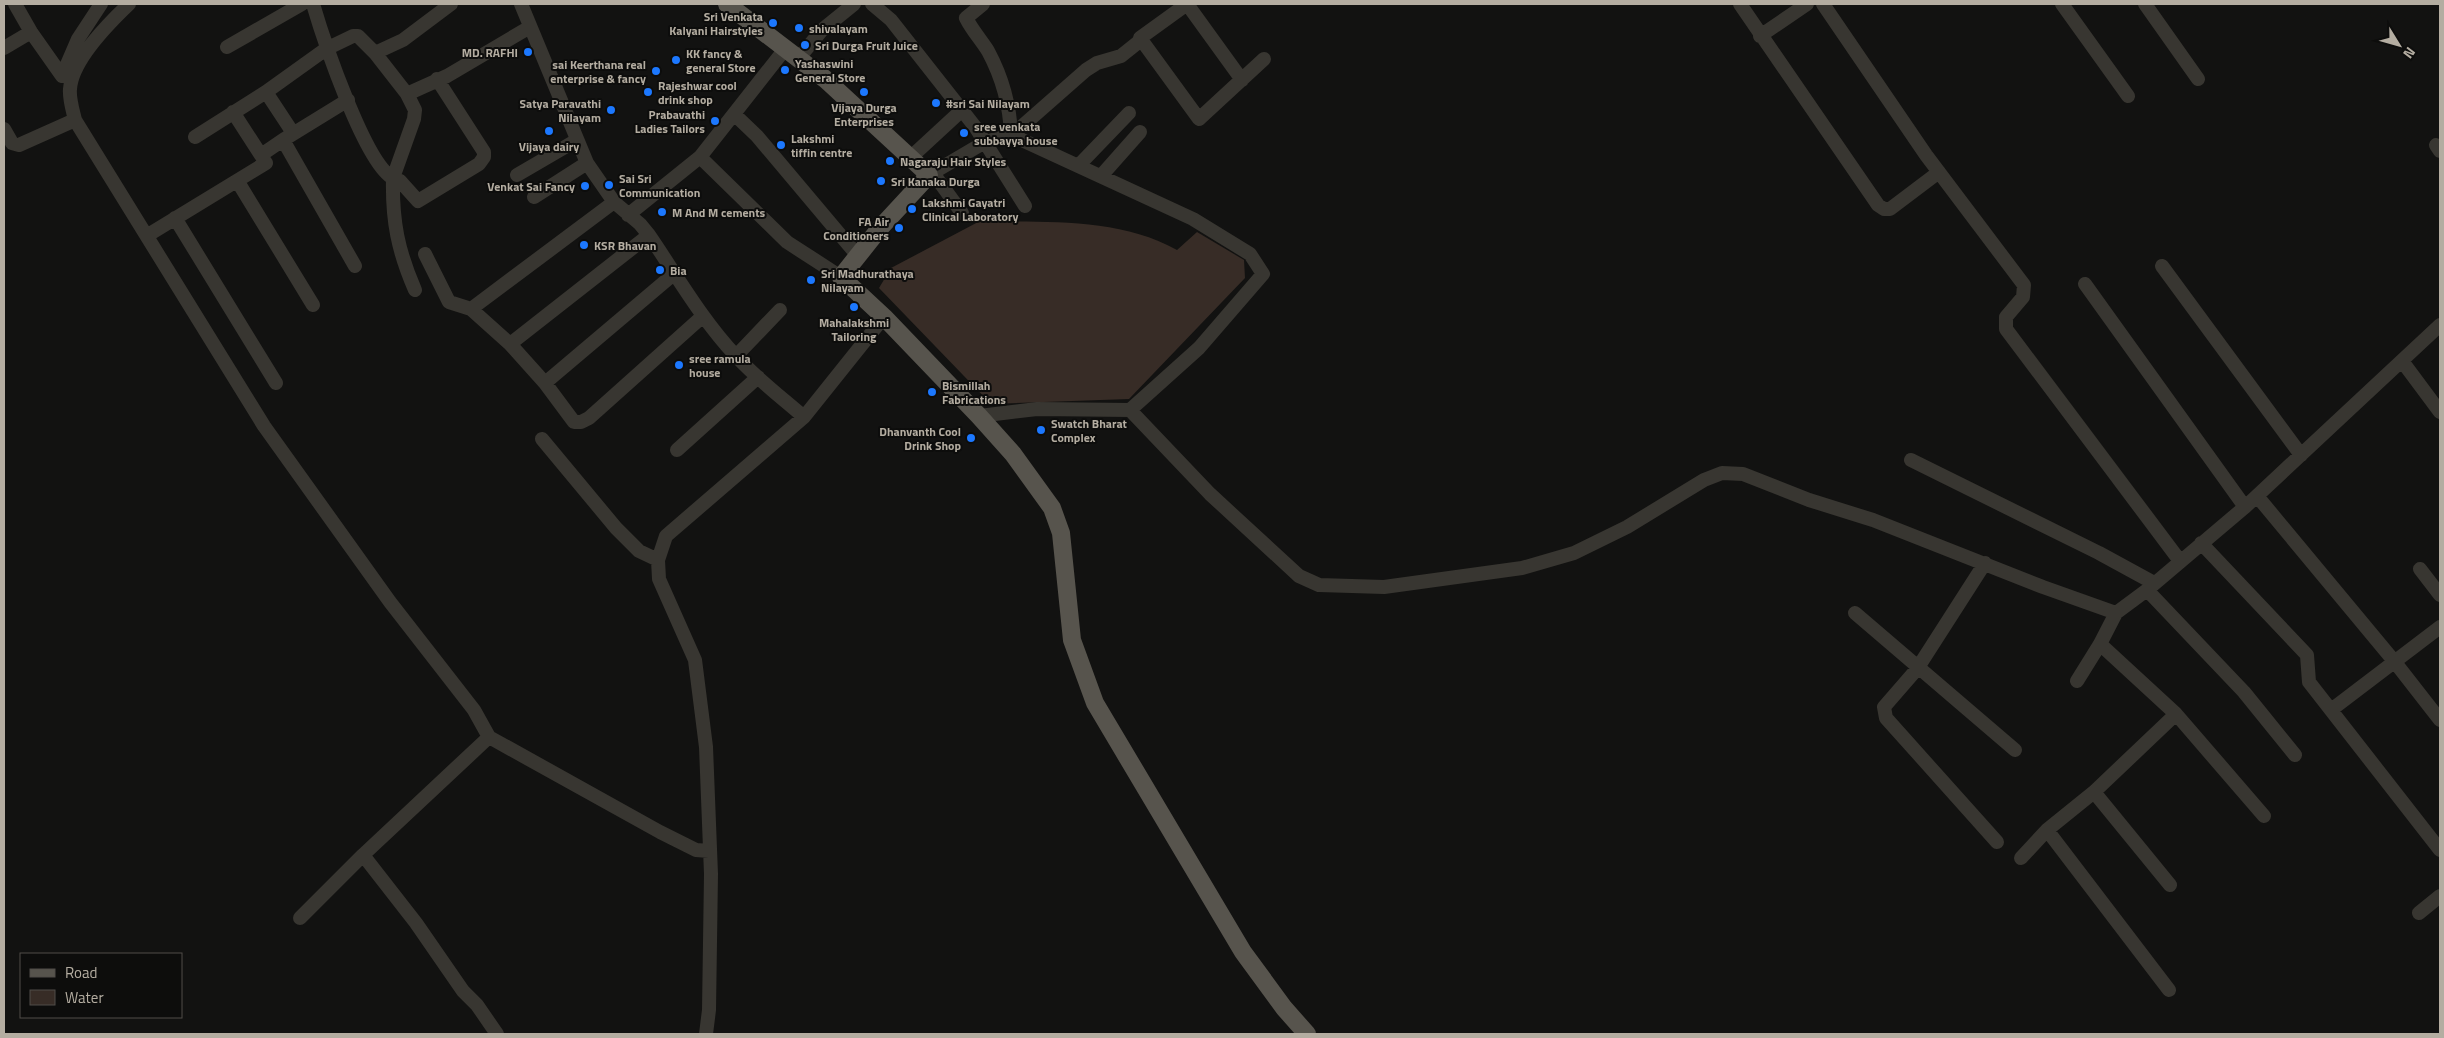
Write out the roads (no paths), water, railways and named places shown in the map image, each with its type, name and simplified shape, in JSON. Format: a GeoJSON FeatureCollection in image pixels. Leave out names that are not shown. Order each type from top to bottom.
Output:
{"type":"FeatureCollection","features":[{"type":"Feature","properties":{"kind":"main road"},"geometry":{"type":"LineString","coordinates":[[727,4],[825,79],[910,158],[931,174],[840,277],[884,317],[979,416],[1013,454],[1052,508],[1061,533],[1072,640],[1095,703],[1243,952],[1284,1008],[1307,1034]]}},
{"type":"Feature","properties":{"kind":"street"},"geometry":{"type":"LineString","coordinates":[[15,4],[31,32],[66,83],[75,120],[161,226],[276,383]]}},
{"type":"Feature","properties":{"kind":"street"},"geometry":{"type":"LineString","coordinates":[[66,83],[78,39],[101,4]]}},
{"type":"Feature","properties":{"kind":"street"},"geometry":{"type":"LineString","coordinates":[[66,83],[88,49],[129,4]]}},
{"type":"Feature","properties":{"kind":"street"},"geometry":{"type":"LineString","coordinates":[[227,47],[302,4]]}},
{"type":"Feature","properties":{"kind":"street"},"geometry":{"type":"LineString","coordinates":[[313,4],[326,49],[372,156],[386,175],[400,181],[418,201],[479,164],[484,157],[484,152],[437,79]]}},
{"type":"Feature","properties":{"kind":"street"},"geometry":{"type":"LineString","coordinates":[[375,53],[403,40],[451,4]]}},
{"type":"Feature","properties":{"kind":"street"},"geometry":{"type":"LineString","coordinates":[[521,4],[587,163],[614,202],[640,224],[649,235],[703,316],[736,356],[804,417]]}},
{"type":"Feature","properties":{"kind":"street"},"geometry":{"type":"LineString","coordinates":[[628,215],[700,157],[734,114],[791,54],[854,4]]}},
{"type":"Feature","properties":{"kind":"street"},"geometry":{"type":"LineString","coordinates":[[872,4],[891,20],[988,141],[1025,206]]}},
{"type":"Feature","properties":{"kind":"street"},"geometry":{"type":"LineString","coordinates":[[983,4],[966,18],[988,52],[998,73],[1006,96],[1011,128]]}},
{"type":"Feature","properties":{"kind":"street"},"geometry":{"type":"LineString","coordinates":[[962,213],[931,174],[1011,128],[1020,128],[1086,70],[1097,63],[1121,56],[1141,40],[1140,38],[1170,8],[1187,4],[1242,80]]}},
{"type":"Feature","properties":{"kind":"street"},"geometry":{"type":"LineString","coordinates":[[1740,4],[1760,36],[1880,208],[1890,209],[1939,172]]}},
{"type":"Feature","properties":{"kind":"street"},"geometry":{"type":"LineString","coordinates":[[1760,36],[1807,4]]}},
{"type":"Feature","properties":{"kind":"street"},"geometry":{"type":"LineString","coordinates":[[1823,4],[1939,172],[2024,286],[2023,297],[2006,317],[2006,328],[2180,561]]}},
{"type":"Feature","properties":{"kind":"street"},"geometry":{"type":"LineString","coordinates":[[2062,4],[2128,96]]}},
{"type":"Feature","properties":{"kind":"street"},"geometry":{"type":"LineString","coordinates":[[2145,4],[2198,79]]}},
{"type":"Feature","properties":{"kind":"street"},"geometry":{"type":"LineString","coordinates":[[407,94],[447,76],[530,26]]}},
{"type":"Feature","properties":{"kind":"street"},"geometry":{"type":"LineString","coordinates":[[4,48],[31,32]]}},
{"type":"Feature","properties":{"kind":"street"},"geometry":{"type":"LineString","coordinates":[[195,137],[266,92],[326,49],[353,36],[358,36],[375,53],[407,94],[415,110],[414,119],[393,178],[396,231],[400,253],[415,290]]}},
{"type":"Feature","properties":{"kind":"street"},"geometry":{"type":"LineString","coordinates":[[1141,40],[1199,119],[1264,59]]}},
{"type":"Feature","properties":{"kind":"street"},"geometry":{"type":"LineString","coordinates":[[266,92],[354,266]]}},
{"type":"Feature","properties":{"kind":"street"},"geometry":{"type":"LineString","coordinates":[[261,155],[288,136],[348,100]]}},
{"type":"Feature","properties":{"kind":"street"},"geometry":{"type":"LineString","coordinates":[[910,158],[962,110]]}},
{"type":"Feature","properties":{"kind":"street"},"geometry":{"type":"LineString","coordinates":[[161,226],[238,182],[266,163],[233,112]]}},
{"type":"Feature","properties":{"kind":"street"},"geometry":{"type":"LineString","coordinates":[[1079,165],[1129,113]]}},
{"type":"Feature","properties":{"kind":"street"},"geometry":{"type":"LineString","coordinates":[[734,114],[757,136],[858,256]]}},
{"type":"Feature","properties":{"kind":"street"},"geometry":{"type":"LineString","coordinates":[[4,129],[12,143],[19,145],[75,120]]}},
{"type":"Feature","properties":{"kind":"street"},"geometry":{"type":"LineString","coordinates":[[979,416],[1037,409],[1130,410],[1199,348],[1263,274],[1250,254],[1201,224],[1079,165],[1011,128]]}},
{"type":"Feature","properties":{"kind":"street"},"geometry":{"type":"LineString","coordinates":[[1101,176],[1140,132]]}},
{"type":"Feature","properties":{"kind":"street"},"geometry":{"type":"LineString","coordinates":[[517,175],[577,140]]}},
{"type":"Feature","properties":{"kind":"street"},"geometry":{"type":"LineString","coordinates":[[700,157],[787,242],[840,277]]}},
{"type":"Feature","properties":{"kind":"street"},"geometry":{"type":"LineString","coordinates":[[534,197],[587,163]]}},
{"type":"Feature","properties":{"kind":"street"},"geometry":{"type":"LineString","coordinates":[[238,182],[313,306]]}},
{"type":"Feature","properties":{"kind":"street"},"geometry":{"type":"LineString","coordinates":[[471,310],[614,202]]}},
{"type":"Feature","properties":{"kind":"street"},"geometry":{"type":"LineString","coordinates":[[161,226],[264,426],[390,602],[474,710],[489,737],[660,832],[696,850],[709,851]]}},
{"type":"Feature","properties":{"kind":"street"},"geometry":{"type":"LineString","coordinates":[[510,344],[649,235]]}},
{"type":"Feature","properties":{"kind":"street"},"geometry":{"type":"LineString","coordinates":[[425,254],[449,302],[471,310],[510,344],[545,383],[574,422],[581,422],[589,418],[703,316]]}},
{"type":"Feature","properties":{"kind":"street"},"geometry":{"type":"LineString","coordinates":[[2162,266],[2301,455]]}},
{"type":"Feature","properties":{"kind":"street"},"geometry":{"type":"LineString","coordinates":[[545,383],[675,273]]}},
{"type":"Feature","properties":{"kind":"street"},"geometry":{"type":"LineString","coordinates":[[2085,284],[2245,507]]}},
{"type":"Feature","properties":{"kind":"street"},"geometry":{"type":"LineString","coordinates":[[736,356],[780,310]]}},
{"type":"Feature","properties":{"kind":"street"},"geometry":{"type":"LineString","coordinates":[[706,1034],[709,990],[711,874],[706,747],[695,660],[659,579],[658,560],[666,536],[804,417],[884,317]]}},
{"type":"Feature","properties":{"kind":"street"},"geometry":{"type":"LineString","coordinates":[[2077,680],[2100,644],[2116,613],[2151,587],[2201,542],[2245,507],[2440,325]]}},
{"type":"Feature","properties":{"kind":"street"},"geometry":{"type":"LineString","coordinates":[[2402,361],[2440,412]]}},
{"type":"Feature","properties":{"kind":"street"},"geometry":{"type":"LineString","coordinates":[[677,450],[758,377]]}},
{"type":"Feature","properties":{"kind":"street"},"geometry":{"type":"LineString","coordinates":[[1130,410],[1210,494],[1299,576],[1319,585],[1384,588],[1467,578],[1522,568],[1574,553],[1627,527],[1704,480],[1722,473],[1743,474],[1809,500],[1873,520],[2116,613]]}},
{"type":"Feature","properties":{"kind":"street"},"geometry":{"type":"LineString","coordinates":[[542,439],[616,528],[639,551],[658,560]]}},
{"type":"Feature","properties":{"kind":"street"},"geometry":{"type":"LineString","coordinates":[[1910,460],[2100,553],[2151,587],[2244,692],[2295,755]]}},
{"type":"Feature","properties":{"kind":"street"},"geometry":{"type":"LineString","coordinates":[[2257,496],[2394,661],[2440,720]]}},
{"type":"Feature","properties":{"kind":"street"},"geometry":{"type":"LineString","coordinates":[[2201,542],[2307,655],[2309,682],[2440,850]]}},
{"type":"Feature","properties":{"kind":"street"},"geometry":{"type":"LineString","coordinates":[[1985,563],[1920,666],[1884,707],[1886,718],[1997,842]]}},
{"type":"Feature","properties":{"kind":"street"},"geometry":{"type":"LineString","coordinates":[[2420,569],[2440,595]]}},
{"type":"Feature","properties":{"kind":"street"},"geometry":{"type":"LineString","coordinates":[[1855,613],[1920,666],[2015,750]]}},
{"type":"Feature","properties":{"kind":"street"},"geometry":{"type":"LineString","coordinates":[[2331,710],[2440,627]]}},
{"type":"Feature","properties":{"kind":"street"},"geometry":{"type":"LineString","coordinates":[[2100,644],[2176,714],[2264,816]]}},
{"type":"Feature","properties":{"kind":"street"},"geometry":{"type":"LineString","coordinates":[[2021,858],[2047,830],[2094,792],[2176,714]]}},
{"type":"Feature","properties":{"kind":"street"},"geometry":{"type":"LineString","coordinates":[[300,918],[363,855],[489,737]]}},
{"type":"Feature","properties":{"kind":"street"},"geometry":{"type":"LineString","coordinates":[[2094,792],[2170,885]]}},
{"type":"Feature","properties":{"kind":"street"},"geometry":{"type":"LineString","coordinates":[[2047,830],[2169,990]]}},
{"type":"Feature","properties":{"kind":"street"},"geometry":{"type":"LineString","coordinates":[[363,855],[416,923],[463,991],[477,1005],[497,1034]]}},
{"type":"Feature","properties":{"kind":"street"},"geometry":{"type":"LineString","coordinates":[[2419,913],[2440,896]]}},
{"type":"Feature","properties":{"kind":"water"},"geometry":{"type":"Polygon","coordinates":[[[980,221],[1056,222],[1106,227],[1154,239],[1177,250],[1197,232],[1244,260],[1245,278],[1129,399],[991,404],[879,288],[891,268],[980,221]]]}},
{"type":"Feature","properties":{"kind":"place","name":"Sri Venkata Kalyani Hairstyles"},"geometry":{"type":"Point","coordinates":[773,23]}},
{"type":"Feature","properties":{"kind":"place","name":"shivalayam"},"geometry":{"type":"Point","coordinates":[799,28]}},
{"type":"Feature","properties":{"kind":"place","name":"Sri Durga Fruit Juice"},"geometry":{"type":"Point","coordinates":[805,45]}},
{"type":"Feature","properties":{"kind":"place","name":"MD. RAFHI"},"geometry":{"type":"Point","coordinates":[528,52]}},
{"type":"Feature","properties":{"kind":"place","name":"KK fancy & general Store"},"geometry":{"type":"Point","coordinates":[676,60]}},
{"type":"Feature","properties":{"kind":"place","name":"Yashaswini General Store"},"geometry":{"type":"Point","coordinates":[785,70]}},
{"type":"Feature","properties":{"kind":"place","name":"sai Keerthana real enterprise & fancy"},"geometry":{"type":"Point","coordinates":[656,71]}},
{"type":"Feature","properties":{"kind":"place","name":"Rajeshwar cool drink shop"},"geometry":{"type":"Point","coordinates":[648,92]}},
{"type":"Feature","properties":{"kind":"place","name":"Vijaya Durga Enterprises"},"geometry":{"type":"Point","coordinates":[864,92]}},
{"type":"Feature","properties":{"kind":"place","name":"#sri Sai Nilayam"},"geometry":{"type":"Point","coordinates":[936,103]}},
{"type":"Feature","properties":{"kind":"place","name":"Satya Paravathi Nilayam"},"geometry":{"type":"Point","coordinates":[611,110]}},
{"type":"Feature","properties":{"kind":"place","name":"Prabavathi Ladies Tailors"},"geometry":{"type":"Point","coordinates":[715,121]}},
{"type":"Feature","properties":{"kind":"place","name":"Vijaya dairy"},"geometry":{"type":"Point","coordinates":[549,131]}},
{"type":"Feature","properties":{"kind":"place","name":"sree venkata subbayya house"},"geometry":{"type":"Point","coordinates":[964,133]}},
{"type":"Feature","properties":{"kind":"place","name":"Lakshmi tiffin centre"},"geometry":{"type":"Point","coordinates":[781,145]}},
{"type":"Feature","properties":{"kind":"place","name":"Nagaraju Hair Styles"},"geometry":{"type":"Point","coordinates":[890,161]}},
{"type":"Feature","properties":{"kind":"place","name":"Sri Kanaka Durga"},"geometry":{"type":"Point","coordinates":[881,181]}},
{"type":"Feature","properties":{"kind":"place","name":"Sai Sri Communication"},"geometry":{"type":"Point","coordinates":[609,185]}},
{"type":"Feature","properties":{"kind":"place","name":"Venkat Sai Fancy"},"geometry":{"type":"Point","coordinates":[585,186]}},
{"type":"Feature","properties":{"kind":"place","name":"Lakshmi Gayatri Clinical Laboratory"},"geometry":{"type":"Point","coordinates":[912,209]}},
{"type":"Feature","properties":{"kind":"place","name":"M And M cements"},"geometry":{"type":"Point","coordinates":[662,212]}},
{"type":"Feature","properties":{"kind":"place","name":"FA Air Conditioners"},"geometry":{"type":"Point","coordinates":[899,228]}},
{"type":"Feature","properties":{"kind":"place","name":"KSR Bhavan"},"geometry":{"type":"Point","coordinates":[584,245]}},
{"type":"Feature","properties":{"kind":"place","name":"Bia"},"geometry":{"type":"Point","coordinates":[660,270]}},
{"type":"Feature","properties":{"kind":"place","name":"Sri Madhurathaya Nilayam"},"geometry":{"type":"Point","coordinates":[811,280]}},
{"type":"Feature","properties":{"kind":"place","name":"Mahalakshmi Tailoring"},"geometry":{"type":"Point","coordinates":[854,307]}},
{"type":"Feature","properties":{"kind":"place","name":"sree ramula house"},"geometry":{"type":"Point","coordinates":[679,365]}},
{"type":"Feature","properties":{"kind":"place","name":"Bismillah Fabrications"},"geometry":{"type":"Point","coordinates":[932,392]}},
{"type":"Feature","properties":{"kind":"place","name":"Swatch Bharat Complex"},"geometry":{"type":"Point","coordinates":[1041,430]}},
{"type":"Feature","properties":{"kind":"place","name":"Dhanvanth Cool Drink Shop"},"geometry":{"type":"Point","coordinates":[971,438]}}]}
